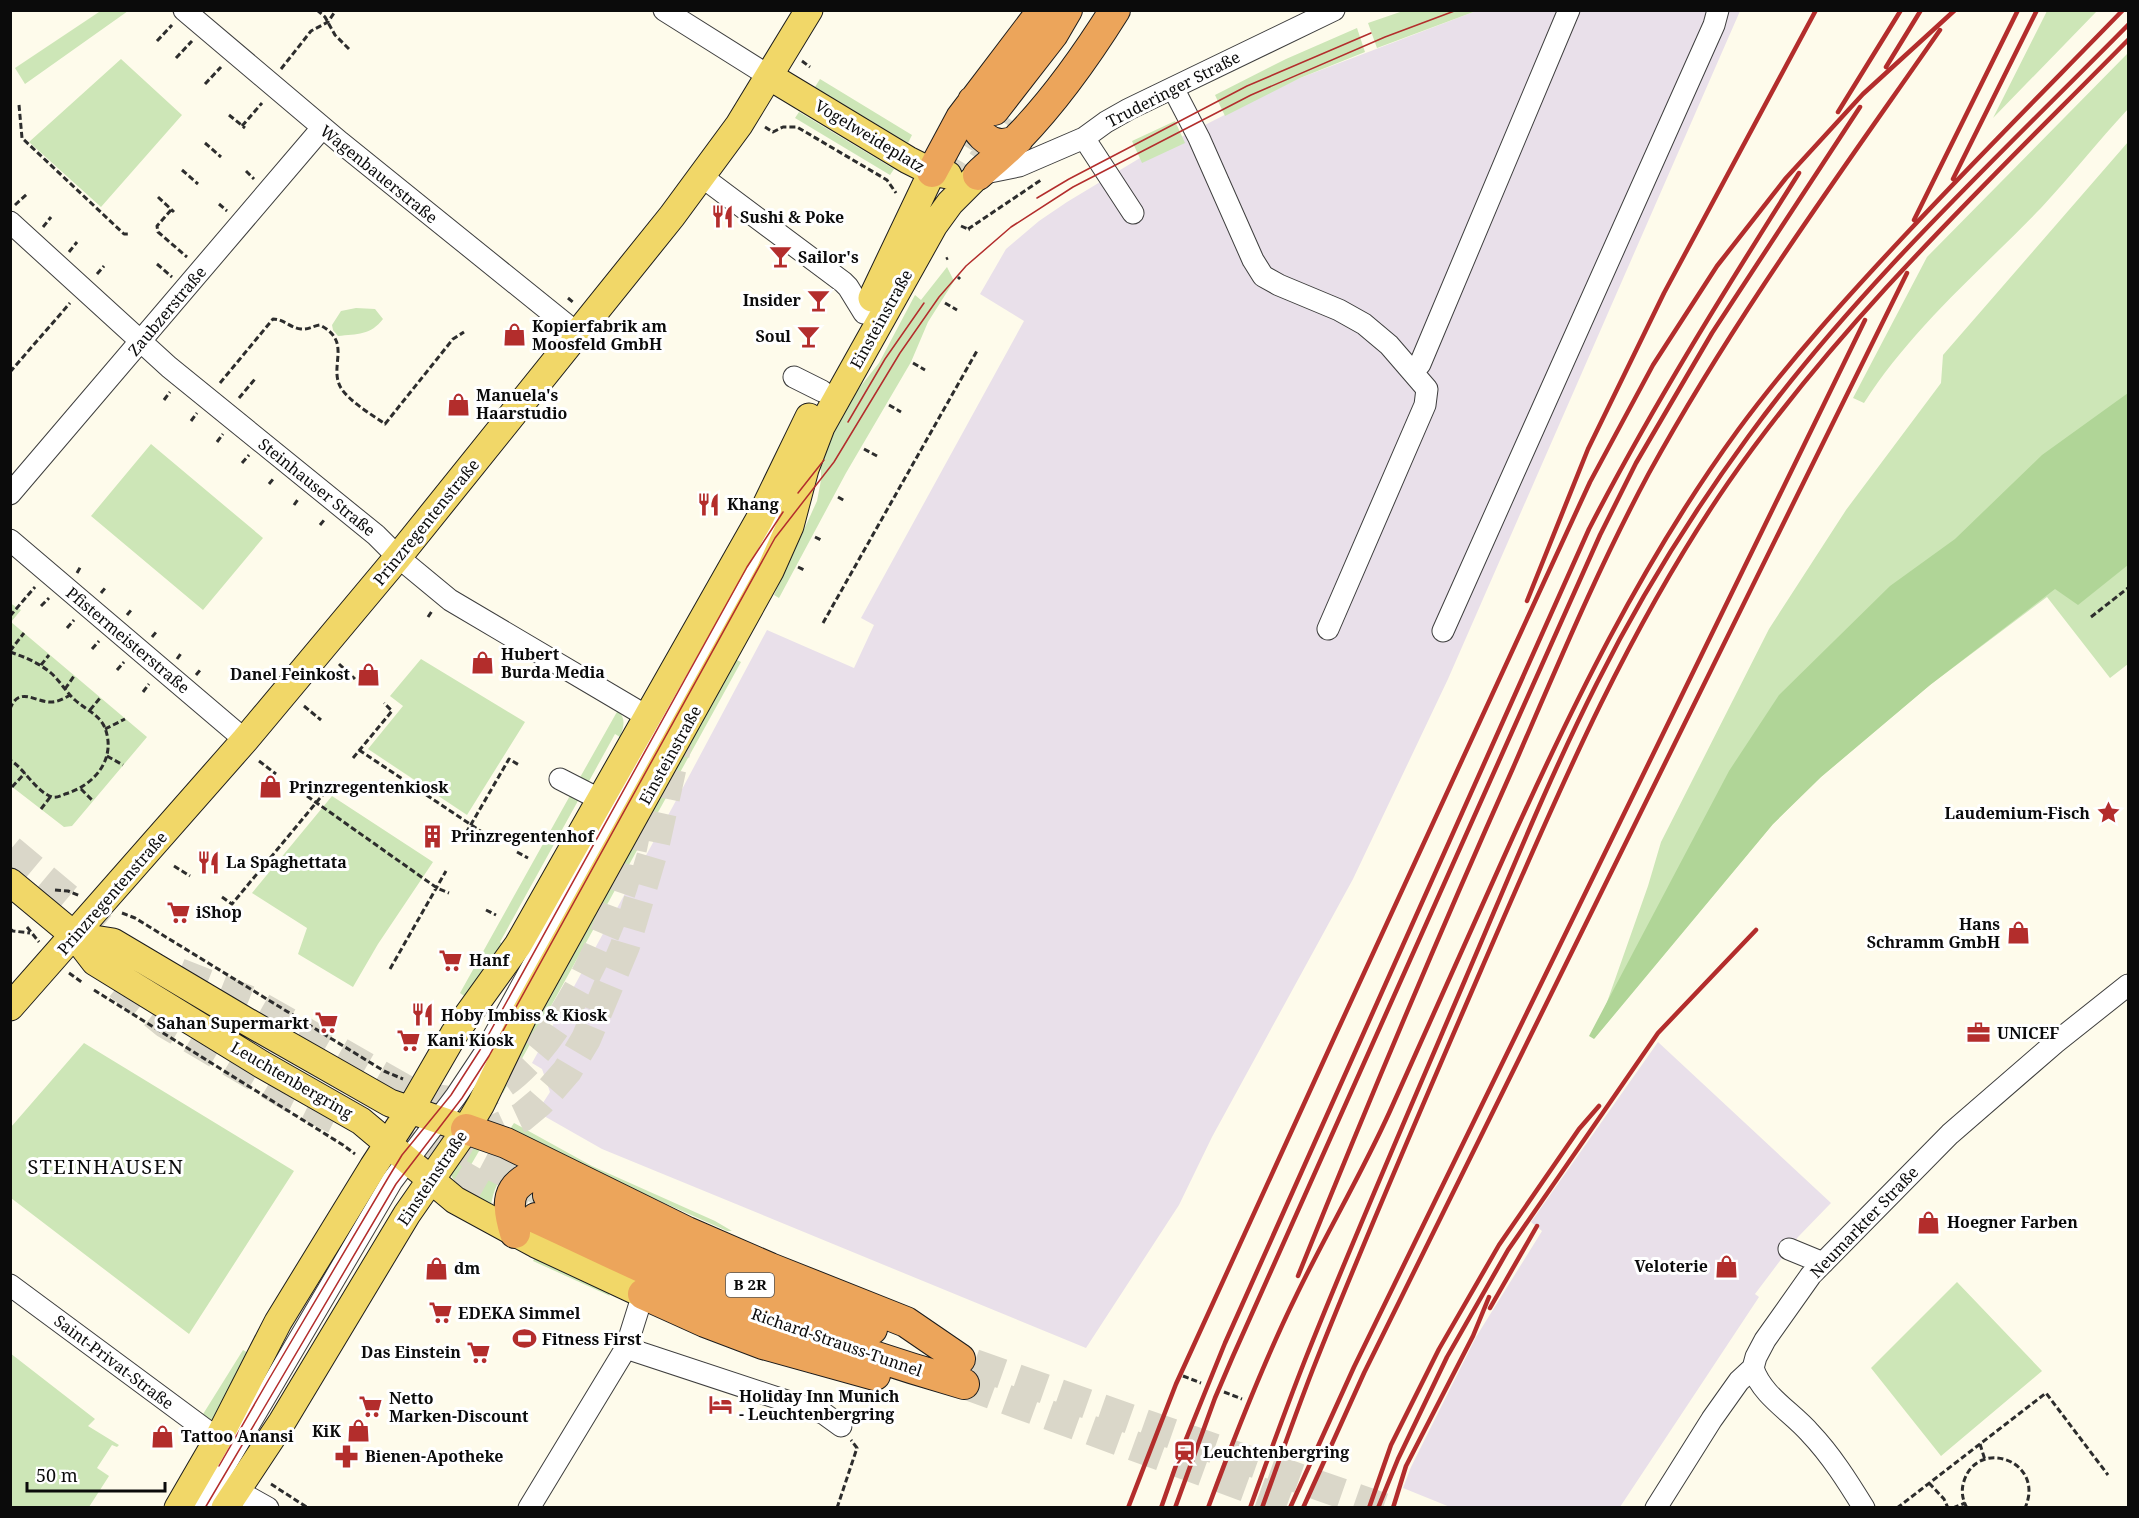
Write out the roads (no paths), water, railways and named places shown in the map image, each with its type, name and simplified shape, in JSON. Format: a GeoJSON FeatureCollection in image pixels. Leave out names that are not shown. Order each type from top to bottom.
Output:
{"type":"FeatureCollection","features":[{"type":"Feature","properties":{"kind":"highway","name":"Einsteinstraße"},"geometry":{"type":"LineString","coordinates":[[978,175],[1043,10]]}},
{"type":"Feature","properties":{"kind":"highway"},"geometry":{"type":"LineString","coordinates":[[999,118],[1067,10]]}},
{"type":"Feature","properties":{"kind":"highway"},"geometry":{"type":"LineString","coordinates":[[999,118],[1093,10]]}},
{"type":"Feature","properties":{"kind":"highway","name":"Einsteinstraße"},"geometry":{"type":"LineString","coordinates":[[932,172],[950,136],[999,118],[1066,80],[1115,10]]}},
{"type":"Feature","properties":{"kind":"highway"},"geometry":{"type":"LineString","coordinates":[[466,1129],[506,1143],[537,1203],[687,1232],[906,1322],[960,1371]]}},
{"type":"Feature","properties":{"kind":"highway","name":"Richard-Strauss-Tunnel"},"geometry":{"type":"LineString","coordinates":[[537,1203],[667,1278],[734,1306],[960,1371]]}},
{"type":"Feature","properties":{"kind":"highway","name":"B 2R"},"geometry":{"type":"LineString","coordinates":[[643,1294],[705,1322],[763,1344],[886,1378],[960,1371]]}},
{"type":"Feature","properties":{"kind":"main road","name":"Prinzregentenstraße"},"geometry":{"type":"LineString","coordinates":[[10,1007],[252,751],[398,557],[672,216],[739,125],[809,10]]}},
{"type":"Feature","properties":{"kind":"main road","name":"Vogelweideplatz"},"geometry":{"type":"LineString","coordinates":[[769,76],[908,160],[932,172],[963,176],[978,175]]}},
{"type":"Feature","properties":{"kind":"main road","name":"Einsteinstraße"},"geometry":{"type":"LineString","coordinates":[[178,1508],[218,1439],[270,1336],[398,1151],[410,1110],[466,1015],[499,974],[518,945],[599,799],[648,717],[759,520],[795,442],[882,280],[932,172]]}},
{"type":"Feature","properties":{"kind":"main road","name":"Einsteinstraße"},"geometry":{"type":"LineString","coordinates":[[231,1499],[282,1422],[407,1214],[466,1129],[523,1017],[731,645],[784,543],[821,427],[920,250],[950,203],[978,175]]}},
{"type":"Feature","properties":{"kind":"main road"},"geometry":{"type":"LineString","coordinates":[[10,882],[75,936]]}},
{"type":"Feature","properties":{"kind":"main road","name":"Leuchtenbergring"},"geometry":{"type":"LineString","coordinates":[[75,936],[113,942],[390,1103],[466,1129]]}},
{"type":"Feature","properties":{"kind":"main road","name":"Leuchtenbergring"},"geometry":{"type":"LineString","coordinates":[[75,936],[95,962],[261,1064],[361,1121],[454,1200],[537,1203],[643,1294]]}},
{"type":"Feature","properties":{"kind":"street"},"geometry":{"type":"LineString","coordinates":[[664,10],[769,76]]}},
{"type":"Feature","properties":{"kind":"street","name":"Truderinger Straße"},"geometry":{"type":"LineString","coordinates":[[978,175],[1019,166],[1084,138],[1106,122],[1334,10]]}},
{"type":"Feature","properties":{"kind":"street"},"geometry":{"type":"LineString","coordinates":[[1414,371],[1569,10]]}},
{"type":"Feature","properties":{"kind":"street"},"geometry":{"type":"LineString","coordinates":[[1443,631],[1709,36],[1718,10]]}},
{"type":"Feature","properties":{"kind":"street","name":"Wagenbauerstraße"},"geometry":{"type":"LineString","coordinates":[[179,17],[322,128],[578,334]]}},
{"type":"Feature","properties":{"kind":"street"},"geometry":{"type":"LineString","coordinates":[[1173,88],[1199,138],[1253,260],[1263,276],[1339,310],[1364,324],[1389,345],[1414,371],[1427,389],[1425,405],[1328,628]]}},
{"type":"Feature","properties":{"kind":"street","name":"Zaubzerstraße"},"geometry":{"type":"LineString","coordinates":[[10,494],[322,128]]}},
{"type":"Feature","properties":{"kind":"street"},"geometry":{"type":"LineString","coordinates":[[1084,138],[1133,213]]}},
{"type":"Feature","properties":{"kind":"street"},"geometry":{"type":"LineString","coordinates":[[701,176],[843,282],[864,313]]}},
{"type":"Feature","properties":{"kind":"street","name":"Steinhauser Straße"},"geometry":{"type":"LineString","coordinates":[[11,215],[141,341],[207,398],[376,535],[398,557],[450,600],[648,717]]}},
{"type":"Feature","properties":{"kind":"street"},"geometry":{"type":"LineString","coordinates":[[794,377],[822,391]]}},
{"type":"Feature","properties":{"kind":"street"},"geometry":{"type":"LineString","coordinates":[[200,1508],[392,1181],[398,1151],[437,1119],[484,1054],[804,475]]}},
{"type":"Feature","properties":{"kind":"street","name":"Pfistermeisterstraße"},"geometry":{"type":"LineString","coordinates":[[10,540],[252,751]]}},
{"type":"Feature","properties":{"kind":"street"},"geometry":{"type":"LineString","coordinates":[[699,667],[735,562]]}},
{"type":"Feature","properties":{"kind":"street"},"geometry":{"type":"LineString","coordinates":[[699,667],[711,654],[731,645]]}},
{"type":"Feature","properties":{"kind":"street"},"geometry":{"type":"LineString","coordinates":[[560,779],[599,799]]}},
{"type":"Feature","properties":{"kind":"street","name":"Neumarkter Straße"},"geometry":{"type":"LineString","coordinates":[[1656,1508],[1712,1419],[1739,1381],[1753,1368],[1765,1340],[1811,1275],[1950,1134],[2055,1043],[2128,985]]}},
{"type":"Feature","properties":{"kind":"street"},"geometry":{"type":"LineString","coordinates":[[1789,1249],[1823,1263]]}},
{"type":"Feature","properties":{"kind":"street","name":"Saint-Privat-Straße"},"geometry":{"type":"LineString","coordinates":[[10,1285],[218,1439]]}},
{"type":"Feature","properties":{"kind":"street"},"geometry":{"type":"LineString","coordinates":[[530,1508],[626,1348],[643,1294]]}},
{"type":"Feature","properties":{"kind":"street"},"geometry":{"type":"LineString","coordinates":[[626,1348],[823,1413],[841,1426]]}},
{"type":"Feature","properties":{"kind":"street"},"geometry":{"type":"LineString","coordinates":[[1753,1368],[1764,1390],[1810,1432],[1864,1508]]}},
{"type":"Feature","properties":{"kind":"street"},"geometry":{"type":"LineString","coordinates":[[231,1499],[268,1508]]}},
{"type":"Feature","properties":{"kind":"tunnel"},"geometry":{"type":"LineString","coordinates":[[982,162],[1011,120]]}},
{"type":"Feature","properties":{"kind":"tunnel"},"geometry":{"type":"LineString","coordinates":[[923,226],[984,126]]}},
{"type":"Feature","properties":{"kind":"tunnel"},"geometry":{"type":"LineString","coordinates":[[389,1143],[421,1148],[466,1143],[522,1117],[540,1102],[567,1071],[586,1039],[625,946],[654,848],[677,743]]}},
{"type":"Feature","properties":{"kind":"tunnel"},"geometry":{"type":"LineString","coordinates":[[179,973],[250,1001],[413,1094],[444,1100],[476,1097],[501,1085],[524,1065],[545,1041],[565,1012],[597,952],[619,897],[640,812]]}},
{"type":"Feature","properties":{"kind":"tunnel"},"geometry":{"type":"LineString","coordinates":[[10,850],[110,934]]}},
{"type":"Feature","properties":{"kind":"tunnel"},"geometry":{"type":"LineString","coordinates":[[119,985],[165,1023],[294,1099],[343,1123]]}},
{"type":"Feature","properties":{"kind":"tunnel"},"geometry":{"type":"LineString","coordinates":[[444,1140],[545,1193]]}},
{"type":"Feature","properties":{"kind":"tunnel"},"geometry":{"type":"LineString","coordinates":[[419,1151],[531,1215]]}},
{"type":"Feature","properties":{"kind":"tunnel"},"geometry":{"type":"LineString","coordinates":[[974,1364],[1383,1508]]}},
{"type":"Feature","properties":{"kind":"tunnel"},"geometry":{"type":"LineString","coordinates":[[964,1384],[1304,1508]]}},
{"type":"Feature","properties":{"kind":"tram line"},"geometry":{"type":"LineString","coordinates":[[205,1508],[396,1184],[462,1098],[489,1056],[775,538],[834,462],[900,353],[939,297],[966,266],[1011,227],[1073,187],[1251,95],[1385,37],[1457,10]]}},
{"type":"Feature","properties":{"kind":"tram line"},"geometry":{"type":"LineString","coordinates":[[1037,198],[1247,86],[1371,33]]}},
{"type":"Feature","properties":{"kind":"tram line"},"geometry":{"type":"LineString","coordinates":[[848,422],[885,359],[924,303]]}},
{"type":"Feature","properties":{"kind":"tram line"},"geometry":{"type":"LineString","coordinates":[[798,493],[824,460]]}},
{"type":"Feature","properties":{"kind":"tram line"},"geometry":{"type":"LineString","coordinates":[[219,1466],[402,1155],[451,1095],[480,1050],[747,567],[783,512]]}},
{"type":"Feature","properties":{"kind":"railway"},"geometry":{"type":"LineString","coordinates":[[1527,601],[1588,449],[1664,293],[1816,10]]}},
{"type":"Feature","properties":{"kind":"railway"},"geometry":{"type":"LineString","coordinates":[[1838,112],[1901,10]]}},
{"type":"Feature","properties":{"kind":"railway"},"geometry":{"type":"LineString","coordinates":[[1886,67],[1921,10]]}},
{"type":"Feature","properties":{"kind":"railway"},"geometry":{"type":"LineString","coordinates":[[1128,1508],[1176,1384],[1335,1036],[1590,482],[1653,365],[1717,266],[1786,178],[1863,94],[1955,10]]}},
{"type":"Feature","properties":{"kind":"railway"},"geometry":{"type":"LineString","coordinates":[[1914,220],[2018,10]]}},
{"type":"Feature","properties":{"kind":"railway"},"geometry":{"type":"LineString","coordinates":[[1953,179],[2037,10]]}},
{"type":"Feature","properties":{"kind":"railway"},"geometry":{"type":"LineString","coordinates":[[1208,1508],[1273,1346],[1308,1271],[1379,1134],[1554,748],[1609,638],[1670,532],[1738,430],[1819,330],[1933,206],[2123,10]]}},
{"type":"Feature","properties":{"kind":"railway"},"geometry":{"type":"LineString","coordinates":[[1250,1508],[1298,1378],[1344,1264],[1529,830],[1597,683],[1649,588],[1706,496],[1748,437],[1836,327],[1930,224],[2128,25]]}},
{"type":"Feature","properties":{"kind":"railway"},"geometry":{"type":"LineString","coordinates":[[1298,1276],[1457,894],[1578,619],[1630,509],[1682,415],[1752,303],[1940,30]]}},
{"type":"Feature","properties":{"kind":"railway"},"geometry":{"type":"LineString","coordinates":[[1262,1508],[1333,1319],[1481,970],[1593,720],[1656,599],[1728,483],[1819,364],[1970,199],[2128,40]]}},
{"type":"Feature","properties":{"kind":"railway"},"geometry":{"type":"LineString","coordinates":[[1175,1508],[1215,1398],[1233,1356],[1600,535],[1636,463],[1712,333],[1860,107]]}},
{"type":"Feature","properties":{"kind":"railway"},"geometry":{"type":"LineString","coordinates":[[1161,1508],[1180,1454],[1225,1343],[1589,529],[1664,394],[1799,173]]}},
{"type":"Feature","properties":{"kind":"railway"},"geometry":{"type":"LineString","coordinates":[[1303,1508],[1364,1373],[1907,273]]}},
{"type":"Feature","properties":{"kind":"railway"},"geometry":{"type":"LineString","coordinates":[[1290,1508],[1354,1367],[1865,320]]}},
{"type":"Feature","properties":{"kind":"railway"},"geometry":{"type":"LineString","coordinates":[[1378,1508],[1398,1459],[1447,1357],[1508,1250],[1658,1033],[1756,930]]}},
{"type":"Feature","properties":{"kind":"railway"},"geometry":{"type":"LineString","coordinates":[[1369,1508],[1391,1445],[1439,1349],[1499,1245],[1579,1129],[1599,1106]]}},
{"type":"Feature","properties":{"kind":"railway"},"geometry":{"type":"LineString","coordinates":[[1490,1308],[1537,1226]]}},
{"type":"Feature","properties":{"kind":"railway"},"geometry":{"type":"LineString","coordinates":[[1393,1508],[1406,1466],[1473,1336],[1489,1297]]}},
{"type":"Feature","properties":{"kind":"place","name":"Sushi & Poke"},"geometry":{"type":"Point","coordinates":[722,217]}},
{"type":"Feature","properties":{"kind":"place","name":"Sailor's"},"geometry":{"type":"Point","coordinates":[780,257]}},
{"type":"Feature","properties":{"kind":"place","name":"Insider"},"geometry":{"type":"Point","coordinates":[819,300]}},
{"type":"Feature","properties":{"kind":"place","name":"Kopierfabrik am Moosfeld GmbH"},"geometry":{"type":"Point","coordinates":[514,335]}},
{"type":"Feature","properties":{"kind":"place","name":"Soul"},"geometry":{"type":"Point","coordinates":[809,336]}},
{"type":"Feature","properties":{"kind":"place","name":"Manuela's Haarstudio"},"geometry":{"type":"Point","coordinates":[458,404]}},
{"type":"Feature","properties":{"kind":"place","name":"Khang"},"geometry":{"type":"Point","coordinates":[709,504]}},
{"type":"Feature","properties":{"kind":"place","name":"Hubert Burda Media"},"geometry":{"type":"Point","coordinates":[483,663]}},
{"type":"Feature","properties":{"kind":"place","name":"Danel Feinkost"},"geometry":{"type":"Point","coordinates":[368,674]}},
{"type":"Feature","properties":{"kind":"place","name":"Prinzregentenkiosk"},"geometry":{"type":"Point","coordinates":[271,787]}},
{"type":"Feature","properties":{"kind":"place","name":"Laudemium-Fisch"},"geometry":{"type":"Point","coordinates":[2108,813]}},
{"type":"Feature","properties":{"kind":"place","name":"Prinzregentenhof"},"geometry":{"type":"Point","coordinates":[433,836]}},
{"type":"Feature","properties":{"kind":"place","name":"La Spaghettata"},"geometry":{"type":"Point","coordinates":[208,862]}},
{"type":"Feature","properties":{"kind":"place","name":"iShop"},"geometry":{"type":"Point","coordinates":[178,912]}},
{"type":"Feature","properties":{"kind":"place","name":"Hans Schramm GmbH"},"geometry":{"type":"Point","coordinates":[2018,933]}},
{"type":"Feature","properties":{"kind":"place","name":"Hanf"},"geometry":{"type":"Point","coordinates":[451,960]}},
{"type":"Feature","properties":{"kind":"place","name":"Hoby Imbiss & Kiosk"},"geometry":{"type":"Point","coordinates":[423,1015]}},
{"type":"Feature","properties":{"kind":"place","name":"Sahan Supermarkt"},"geometry":{"type":"Point","coordinates":[327,1023]}},
{"type":"Feature","properties":{"kind":"place","name":"UNICEF"},"geometry":{"type":"Point","coordinates":[1979,1033]}},
{"type":"Feature","properties":{"kind":"place","name":"Kani Kiosk"},"geometry":{"type":"Point","coordinates":[409,1040]}},
{"type":"Feature","properties":{"kind":"place","name":"Hoegner Farben"},"geometry":{"type":"Point","coordinates":[1929,1222]}},
{"type":"Feature","properties":{"kind":"place","name":"Veloterie"},"geometry":{"type":"Point","coordinates":[1726,1266]}},
{"type":"Feature","properties":{"kind":"place","name":"dm"},"geometry":{"type":"Point","coordinates":[436,1268]}},
{"type":"Feature","properties":{"kind":"place","name":"EDEKA Simmel"},"geometry":{"type":"Point","coordinates":[440,1313]}},
{"type":"Feature","properties":{"kind":"place","name":"Fitness First"},"geometry":{"type":"Point","coordinates":[524,1339]}},
{"type":"Feature","properties":{"kind":"place","name":"Das Einstein"},"geometry":{"type":"Point","coordinates":[479,1352]}},
{"type":"Feature","properties":{"kind":"place","name":"Holiday Inn Munich - Leuchtenbergring"},"geometry":{"type":"Point","coordinates":[721,1405]}},
{"type":"Feature","properties":{"kind":"place","name":"Netto Marken-Discount"},"geometry":{"type":"Point","coordinates":[371,1407]}},
{"type":"Feature","properties":{"kind":"place","name":"KiK"},"geometry":{"type":"Point","coordinates":[359,1431]}},
{"type":"Feature","properties":{"kind":"place","name":"Tattoo Anansi"},"geometry":{"type":"Point","coordinates":[163,1436]}},
{"type":"Feature","properties":{"kind":"place","name":"Leuchtenbergring"},"geometry":{"type":"Point","coordinates":[1185,1452]}},
{"type":"Feature","properties":{"kind":"place","name":"Bienen-Apotheke"},"geometry":{"type":"Point","coordinates":[347,1456]}},
{"type":"Feature","properties":{"kind":"district","name":"STEINHAUSEN"},"geometry":{"type":"Point","coordinates":[106,1167]}}]}
